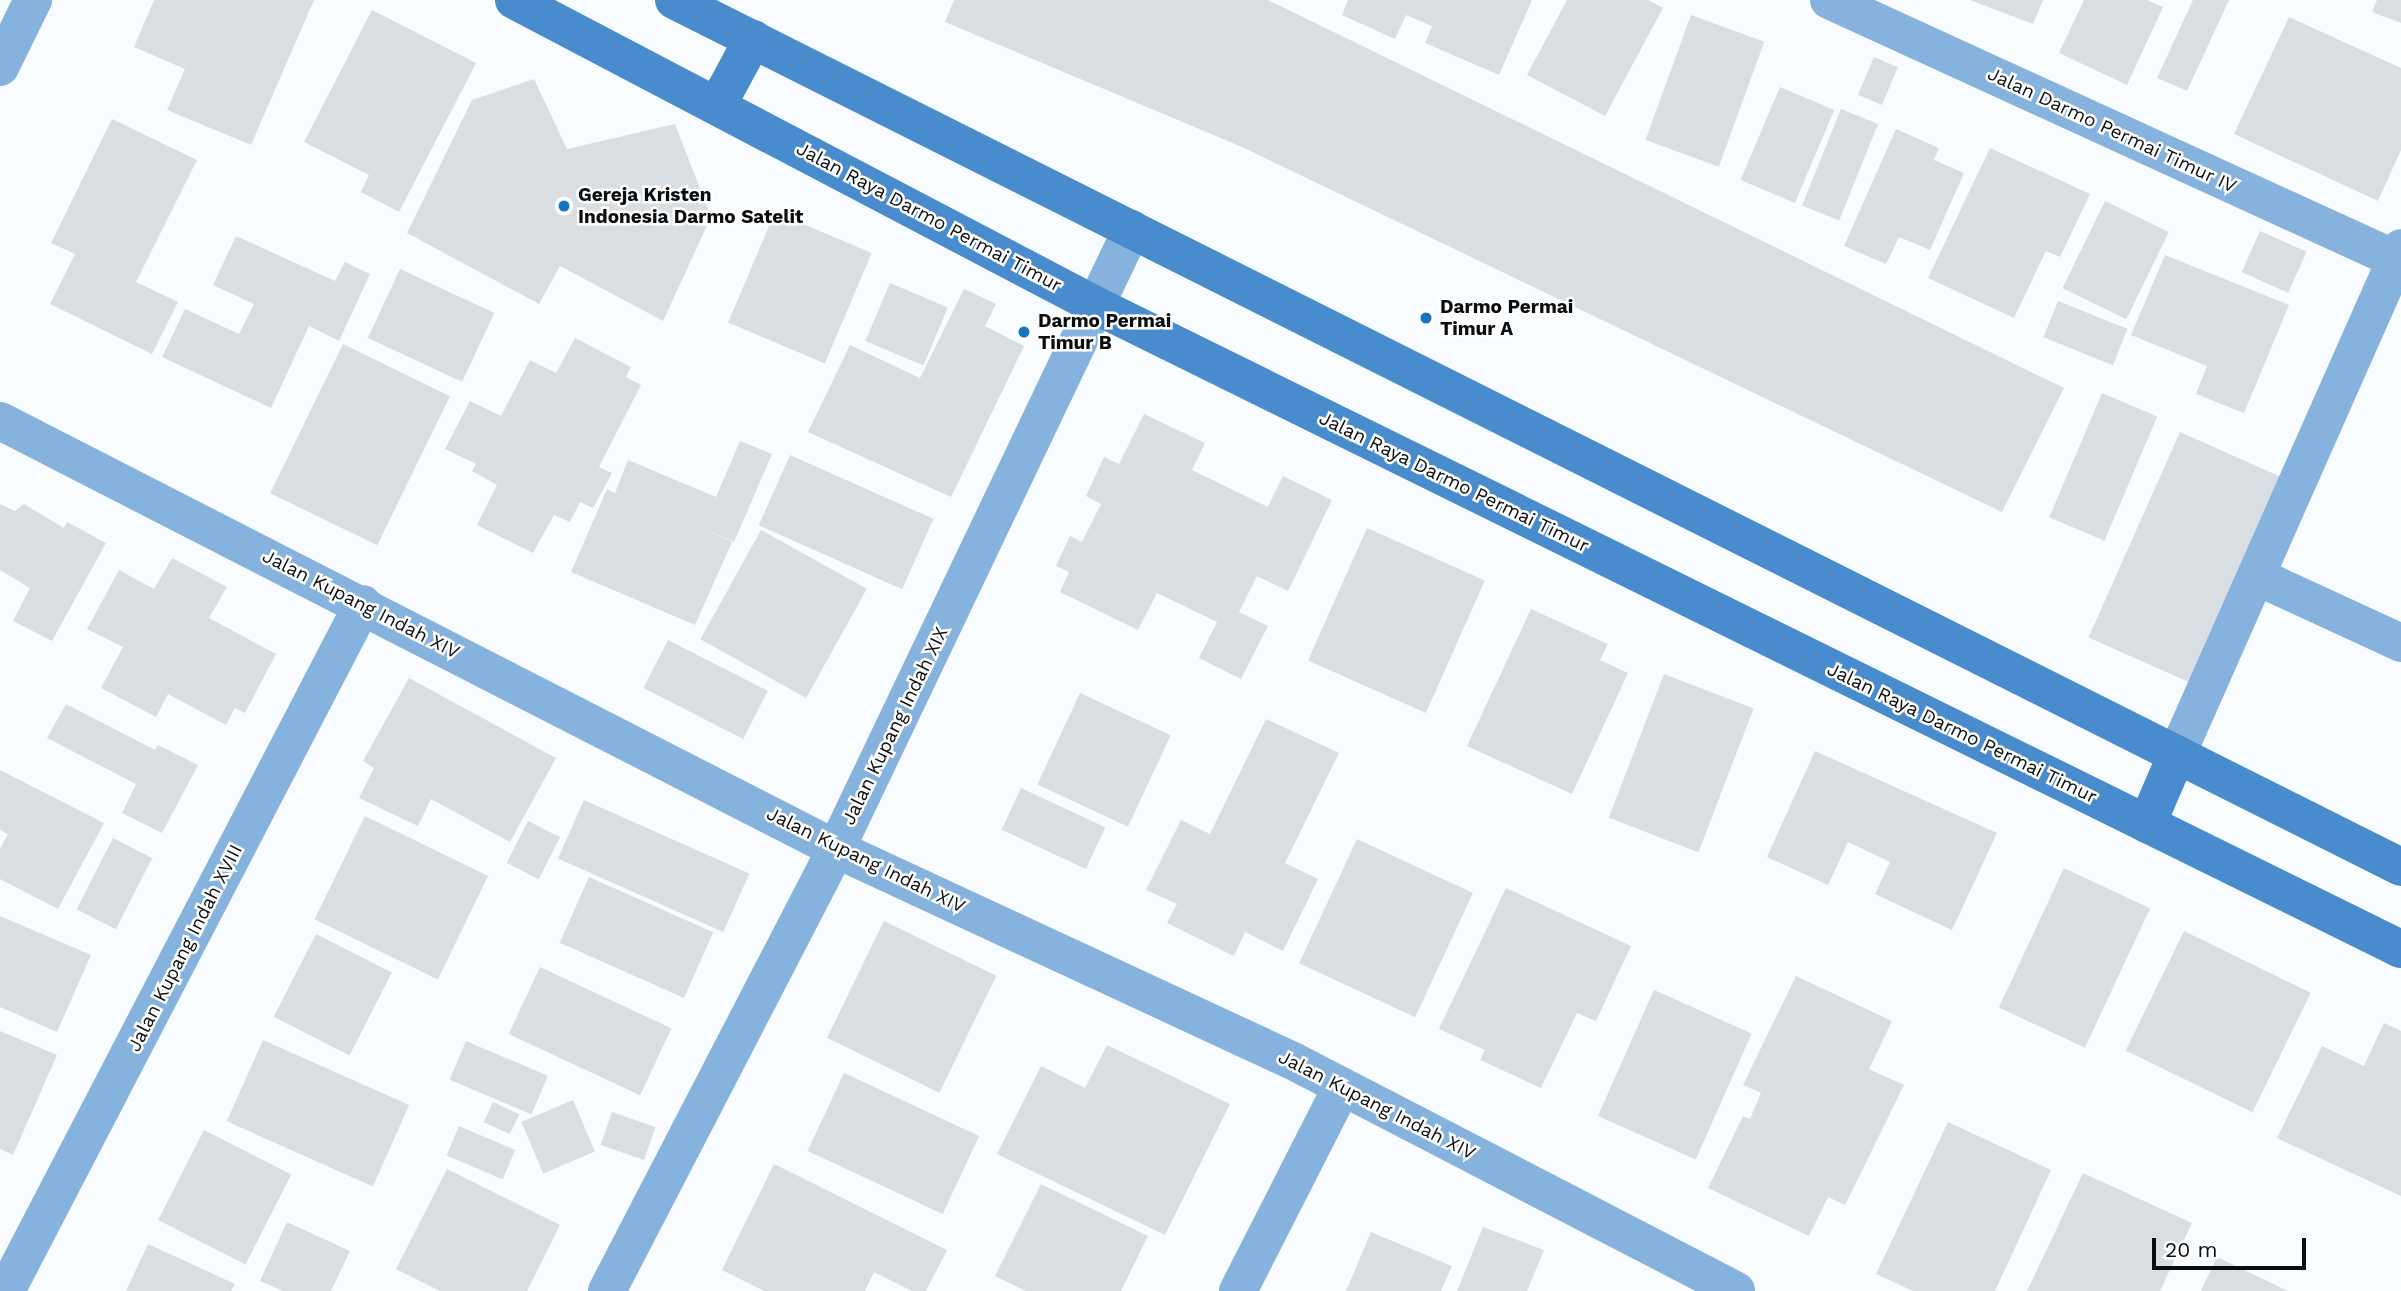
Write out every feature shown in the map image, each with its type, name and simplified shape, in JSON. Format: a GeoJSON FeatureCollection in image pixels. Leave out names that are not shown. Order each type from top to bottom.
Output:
{"type":"FeatureCollection","features":[{"type":"Feature","properties":{"kind":"main road","name":"Jalan Raya Darmo Permai Timur"},"geometry":{"type":"LineString","coordinates":[[514,0],[718,104],[1097,306],[2401,949]]}},
{"type":"Feature","properties":{"kind":"main road"},"geometry":{"type":"LineString","coordinates":[[674,0],[715,9],[753,39],[2401,867]]}},
{"type":"Feature","properties":{"kind":"main road"},"geometry":{"type":"LineString","coordinates":[[718,104],[753,39]]}},
{"type":"Feature","properties":{"kind":"main road"},"geometry":{"type":"LineString","coordinates":[[2147,824],[2177,754]]}},
{"type":"Feature","properties":{"kind":"street"},"geometry":{"type":"LineString","coordinates":[[0,67],[33,0]]}},
{"type":"Feature","properties":{"kind":"street","name":"Jalan Darmo Permai Timur IV"},"geometry":{"type":"LineString","coordinates":[[1829,0],[2398,254],[2177,754]]}},
{"type":"Feature","properties":{"kind":"street","name":"Jalan Kupang Indah XIX"},"geometry":{"type":"LineString","coordinates":[[607,1291],[836,849],[1132,229]]}},
{"type":"Feature","properties":{"kind":"street","name":"Jalan Kupang Indah XIV"},"geometry":{"type":"LineString","coordinates":[[0,421],[363,604],[836,849],[1342,1087],[1736,1291]]}},
{"type":"Feature","properties":{"kind":"street"},"geometry":{"type":"LineString","coordinates":[[2256,576],[2401,643]]}},
{"type":"Feature","properties":{"kind":"street","name":"Jalan Kupang Indah XVIII"},"geometry":{"type":"LineString","coordinates":[[6,1291],[363,604]]}},
{"type":"Feature","properties":{"kind":"street"},"geometry":{"type":"LineString","coordinates":[[1238,1291],[1342,1087]]}},
{"type":"Feature","properties":{"kind":"building"},"geometry":{"type":"Polygon","coordinates":[[[154,0],[314,0],[251,145],[167,110],[185,69],[134,47],[154,0]]]}},
{"type":"Feature","properties":{"kind":"building"},"geometry":{"type":"Polygon","coordinates":[[[954,0],[1268,0],[2064,388],[2002,512],[1242,147],[945,22],[954,0]]]}},
{"type":"Feature","properties":{"kind":"building"},"geometry":{"type":"Polygon","coordinates":[[[1348,0],[1532,0],[1499,75],[1425,43],[1432,26],[1406,15],[1395,39],[1342,15],[1348,0]]]}},
{"type":"Feature","properties":{"kind":"building"},"geometry":{"type":"Polygon","coordinates":[[[1567,0],[1648,0],[1663,8],[1605,116],[1527,75],[1567,0]]]}},
{"type":"Feature","properties":{"kind":"building"},"geometry":{"type":"Polygon","coordinates":[[[1970,0],[2043,0],[2033,24],[1970,0]]]}},
{"type":"Feature","properties":{"kind":"building"},"geometry":{"type":"Polygon","coordinates":[[[2084,0],[2147,0],[2163,7],[2127,85],[2059,53],[2084,0]]]}},
{"type":"Feature","properties":{"kind":"building"},"geometry":{"type":"Polygon","coordinates":[[[2193,0],[2229,0],[2187,91],[2157,78],[2193,0]]]}},
{"type":"Feature","properties":{"kind":"building"},"geometry":{"type":"Polygon","coordinates":[[[2377,0],[2401,0],[2401,23],[2372,12],[2377,0]]]}},
{"type":"Feature","properties":{"kind":"building"},"geometry":{"type":"Polygon","coordinates":[[[372,10],[476,63],[399,212],[361,192],[369,175],[304,142],[372,10]]]}},
{"type":"Feature","properties":{"kind":"building"},"geometry":{"type":"Polygon","coordinates":[[[1691,15],[1764,42],[1719,167],[1646,140],[1691,15]]]}},
{"type":"Feature","properties":{"kind":"building"},"geometry":{"type":"Polygon","coordinates":[[[2289,17],[2401,68],[2401,150],[2378,201],[2234,134],[2289,17]]]}},
{"type":"Feature","properties":{"kind":"building"},"geometry":{"type":"Polygon","coordinates":[[[1874,57],[1898,67],[1882,105],[1858,95],[1874,57]]]}},
{"type":"Feature","properties":{"kind":"building","name":"Gereja Kristen Indonesia Darmo Satelit"},"geometry":{"type":"Polygon","coordinates":[[[534,79],[567,149],[675,124],[711,217],[663,321],[560,266],[539,304],[407,233],[472,100],[534,79]]]}},
{"type":"Feature","properties":{"kind":"building"},"geometry":{"type":"Polygon","coordinates":[[[1780,87],[1834,110],[1795,203],[1741,180],[1780,87]]]}},
{"type":"Feature","properties":{"kind":"building"},"geometry":{"type":"Polygon","coordinates":[[[1841,109],[1878,124],[1839,220],[1802,205],[1841,109]]]}},
{"type":"Feature","properties":{"kind":"building"},"geometry":{"type":"Polygon","coordinates":[[[112,119],[197,160],[136,282],[178,302],[152,354],[50,304],[75,254],[51,243],[112,119]]]}},
{"type":"Feature","properties":{"kind":"building"},"geometry":{"type":"Polygon","coordinates":[[[1896,129],[1939,148],[1934,160],[1964,173],[1930,250],[1899,237],[1886,264],[1844,246],[1896,129]]]}},
{"type":"Feature","properties":{"kind":"building"},"geometry":{"type":"Polygon","coordinates":[[[1990,148],[2090,194],[2060,257],[2046,251],[2014,318],[1928,278],[1990,148]]]}},
{"type":"Feature","properties":{"kind":"building"},"geometry":{"type":"Polygon","coordinates":[[[2105,201],[2169,232],[2126,319],[2062,288],[2105,201]]]}},
{"type":"Feature","properties":{"kind":"building"},"geometry":{"type":"Polygon","coordinates":[[[775,212],[872,253],[825,363],[728,322],[775,212]]]}},
{"type":"Feature","properties":{"kind":"building"},"geometry":{"type":"Polygon","coordinates":[[[2260,231],[2307,252],[2288,293],[2242,272],[2260,231]]]}},
{"type":"Feature","properties":{"kind":"building"},"geometry":{"type":"Polygon","coordinates":[[[236,236],[335,281],[345,262],[370,274],[339,341],[309,326],[271,408],[162,357],[185,309],[239,334],[254,304],[213,285],[236,236]]]}},
{"type":"Feature","properties":{"kind":"building"},"geometry":{"type":"Polygon","coordinates":[[[2165,255],[2289,305],[2244,413],[2196,394],[2207,366],[2131,335],[2165,255]]]}},
{"type":"Feature","properties":{"kind":"building"},"geometry":{"type":"Polygon","coordinates":[[[400,269],[494,313],[462,382],[368,338],[400,269]]]}},
{"type":"Feature","properties":{"kind":"building"},"geometry":{"type":"Polygon","coordinates":[[[890,283],[948,308],[923,366],[865,341],[890,283]]]}},
{"type":"Feature","properties":{"kind":"building"},"geometry":{"type":"Polygon","coordinates":[[[964,289],[996,304],[985,326],[1024,346],[951,497],[808,432],[850,345],[920,378],[964,289]]]}},
{"type":"Feature","properties":{"kind":"building"},"geometry":{"type":"Polygon","coordinates":[[[2058,301],[2128,329],[2113,365],[2043,337],[2058,301]]]}},
{"type":"Feature","properties":{"kind":"building"},"geometry":{"type":"Polygon","coordinates":[[[575,338],[631,367],[626,377],[641,385],[599,467],[612,473],[593,508],[580,502],[570,522],[554,515],[533,553],[477,525],[497,485],[472,471],[476,464],[445,449],[470,401],[501,416],[530,360],[556,373],[575,338]]]}},
{"type":"Feature","properties":{"kind":"building"},"geometry":{"type":"Polygon","coordinates":[[[343,344],[450,396],[377,545],[270,493],[343,344]]]}},
{"type":"Feature","properties":{"kind":"building"},"geometry":{"type":"Polygon","coordinates":[[[2102,393],[2157,416],[2104,541],[2049,517],[2102,393]]]}},
{"type":"Feature","properties":{"kind":"building"},"geometry":{"type":"Polygon","coordinates":[[[1144,414],[1205,443],[1192,470],[1268,507],[1283,476],[1332,500],[1288,591],[1257,576],[1239,612],[1268,626],[1241,679],[1199,658],[1217,622],[1157,593],[1138,630],[1060,592],[1069,572],[1056,566],[1070,536],[1082,542],[1101,504],[1086,496],[1104,457],[1119,464],[1144,414]]]}},
{"type":"Feature","properties":{"kind":"building"},"geometry":{"type":"Polygon","coordinates":[[[2180,432],[2282,478],[2191,683],[2088,638],[2180,432]]]}},
{"type":"Feature","properties":{"kind":"building"},"geometry":{"type":"Polygon","coordinates":[[[740,441],[772,454],[734,542],[699,527],[732,542],[695,625],[571,572],[607,489],[615,493],[628,460],[716,497],[740,441]]]}},
{"type":"Feature","properties":{"kind":"building"},"geometry":{"type":"Polygon","coordinates":[[[790,455],[933,519],[902,589],[759,525],[790,455]]]}},
{"type":"Feature","properties":{"kind":"building"},"geometry":{"type":"Polygon","coordinates":[[[0,504],[15,511],[24,504],[64,528],[67,522],[106,543],[52,641],[13,621],[30,588],[0,570],[0,504]]]}},
{"type":"Feature","properties":{"kind":"building"},"geometry":{"type":"Polygon","coordinates":[[[1367,528],[1485,580],[1426,713],[1308,660],[1367,528]]]}},
{"type":"Feature","properties":{"kind":"building"},"geometry":{"type":"Polygon","coordinates":[[[761,530],[867,589],[806,698],[700,639],[761,530]]]}},
{"type":"Feature","properties":{"kind":"building"},"geometry":{"type":"Polygon","coordinates":[[[172,558],[227,587],[209,618],[276,654],[245,713],[235,708],[226,725],[168,694],[156,717],[101,688],[123,647],[87,629],[119,570],[154,589],[172,558]]]}},
{"type":"Feature","properties":{"kind":"building"},"geometry":{"type":"Polygon","coordinates":[[[1531,609],[1608,644],[1600,660],[1628,673],[1572,794],[1467,746],[1531,609]]]}},
{"type":"Feature","properties":{"kind":"building"},"geometry":{"type":"Polygon","coordinates":[[[668,640],[768,691],[743,739],[643,688],[668,640]]]}},
{"type":"Feature","properties":{"kind":"building"},"geometry":{"type":"Polygon","coordinates":[[[1664,674],[1754,708],[1698,852],[1609,818],[1664,674]]]}},
{"type":"Feature","properties":{"kind":"building"},"geometry":{"type":"Polygon","coordinates":[[[409,678],[556,758],[510,842],[431,799],[418,826],[359,798],[374,768],[363,761],[409,678]]]}},
{"type":"Feature","properties":{"kind":"building"},"geometry":{"type":"Polygon","coordinates":[[[1080,693],[1171,735],[1128,827],[1037,785],[1080,693]]]}},
{"type":"Feature","properties":{"kind":"building"},"geometry":{"type":"Polygon","coordinates":[[[66,704],[155,750],[158,745],[198,765],[162,833],[122,813],[136,784],[47,738],[66,704]]]}},
{"type":"Feature","properties":{"kind":"building"},"geometry":{"type":"Polygon","coordinates":[[[1266,719],[1339,753],[1285,863],[1318,879],[1283,951],[1245,932],[1234,956],[1167,923],[1177,904],[1146,890],[1181,820],[1210,834],[1266,719]]]}},
{"type":"Feature","properties":{"kind":"building"},"geometry":{"type":"Polygon","coordinates":[[[1815,751],[1997,833],[1952,930],[1875,894],[1890,862],[1848,842],[1828,885],[1767,857],[1815,751]]]}},
{"type":"Feature","properties":{"kind":"building"},"geometry":{"type":"Polygon","coordinates":[[[0,770],[104,823],[58,909],[0,879],[0,849],[8,834],[0,830],[0,770]]]}},
{"type":"Feature","properties":{"kind":"building"},"geometry":{"type":"Polygon","coordinates":[[[1021,788],[1105,827],[1086,869],[1002,830],[1021,788]]]}},
{"type":"Feature","properties":{"kind":"building"},"geometry":{"type":"Polygon","coordinates":[[[584,800],[749,874],[723,932],[558,858],[584,800]]]}},
{"type":"Feature","properties":{"kind":"building"},"geometry":{"type":"Polygon","coordinates":[[[365,816],[488,876],[438,979],[315,919],[365,816]]]}},
{"type":"Feature","properties":{"kind":"building"},"geometry":{"type":"Polygon","coordinates":[[[528,821],[560,837],[539,879],[507,863],[528,821]]]}},
{"type":"Feature","properties":{"kind":"building"},"geometry":{"type":"Polygon","coordinates":[[[113,838],[152,858],[116,929],[77,909],[113,838]]]}},
{"type":"Feature","properties":{"kind":"building"},"geometry":{"type":"Polygon","coordinates":[[[1357,839],[1473,893],[1415,1017],[1299,963],[1357,839]]]}},
{"type":"Feature","properties":{"kind":"building"},"geometry":{"type":"Polygon","coordinates":[[[2064,868],[2150,908],[2085,1048],[1999,1008],[2064,868]]]}},
{"type":"Feature","properties":{"kind":"building"},"geometry":{"type":"Polygon","coordinates":[[[589,877],[713,932],[684,998],[560,943],[589,877]]]}},
{"type":"Feature","properties":{"kind":"building"},"geometry":{"type":"Polygon","coordinates":[[[1506,888],[1631,946],[1596,1021],[1577,1013],[1541,1088],[1480,1060],[1485,1050],[1439,1029],[1506,888]]]}},
{"type":"Feature","properties":{"kind":"building"},"geometry":{"type":"Polygon","coordinates":[[[0,916],[91,955],[57,1032],[0,1007],[0,916]]]}},
{"type":"Feature","properties":{"kind":"building"},"geometry":{"type":"Polygon","coordinates":[[[884,921],[996,976],[939,1093],[827,1038],[884,921]]]}},
{"type":"Feature","properties":{"kind":"building"},"geometry":{"type":"Polygon","coordinates":[[[2184,931],[2311,993],[2252,1112],[2126,1051],[2184,931]]]}},
{"type":"Feature","properties":{"kind":"building"},"geometry":{"type":"Polygon","coordinates":[[[316,934],[392,973],[350,1055],[274,1017],[316,934]]]}},
{"type":"Feature","properties":{"kind":"building"},"geometry":{"type":"Polygon","coordinates":[[[540,967],[671,1028],[640,1095],[509,1034],[540,967]]]}},
{"type":"Feature","properties":{"kind":"building"},"geometry":{"type":"Polygon","coordinates":[[[1796,976],[1892,1021],[1869,1069],[1904,1085],[1845,1205],[1828,1197],[1809,1236],[1708,1188],[1743,1116],[1750,1119],[1761,1093],[1743,1085],[1796,976]]]}},
{"type":"Feature","properties":{"kind":"building"},"geometry":{"type":"Polygon","coordinates":[[[1654,990],[1752,1034],[1696,1160],[1598,1116],[1654,990]]]}},
{"type":"Feature","properties":{"kind":"building"},"geometry":{"type":"Polygon","coordinates":[[[2384,1023],[2401,1031],[2401,1196],[2277,1138],[2322,1046],[2364,1066],[2384,1023]]]}},
{"type":"Feature","properties":{"kind":"building"},"geometry":{"type":"Polygon","coordinates":[[[0,1031],[57,1055],[13,1155],[0,1149],[0,1031]]]}},
{"type":"Feature","properties":{"kind":"building"},"geometry":{"type":"Polygon","coordinates":[[[263,1040],[409,1105],[373,1186],[227,1121],[263,1040]]]}},
{"type":"Feature","properties":{"kind":"building"},"geometry":{"type":"Polygon","coordinates":[[[466,1041],[548,1076],[532,1114],[450,1080],[466,1041]]]}},
{"type":"Feature","properties":{"kind":"building"},"geometry":{"type":"Polygon","coordinates":[[[1107,1045],[1230,1104],[1165,1235],[997,1154],[1041,1066],[1085,1088],[1107,1045]]]}},
{"type":"Feature","properties":{"kind":"building"},"geometry":{"type":"Polygon","coordinates":[[[844,1073],[979,1136],[943,1214],[808,1151],[844,1073]]]}},
{"type":"Feature","properties":{"kind":"building"},"geometry":{"type":"Polygon","coordinates":[[[573,1100],[595,1152],[543,1173],[521,1122],[573,1100]]]}},
{"type":"Feature","properties":{"kind":"building"},"geometry":{"type":"Polygon","coordinates":[[[493,1102],[519,1114],[510,1134],[484,1122],[493,1102]]]}},
{"type":"Feature","properties":{"kind":"building"},"geometry":{"type":"Polygon","coordinates":[[[612,1112],[655,1127],[644,1160],[601,1145],[612,1112]]]}},
{"type":"Feature","properties":{"kind":"building"},"geometry":{"type":"Polygon","coordinates":[[[1948,1122],[2051,1170],[1995,1291],[1913,1291],[1876,1274],[1948,1122]]]}},
{"type":"Feature","properties":{"kind":"building"},"geometry":{"type":"Polygon","coordinates":[[[459,1126],[515,1150],[503,1179],[446,1155],[459,1126]]]}},
{"type":"Feature","properties":{"kind":"building"},"geometry":{"type":"Polygon","coordinates":[[[204,1130],[291,1174],[245,1264],[158,1220],[204,1130]]]}},
{"type":"Feature","properties":{"kind":"building"},"geometry":{"type":"Polygon","coordinates":[[[774,1164],[947,1250],[926,1291],[912,1291],[874,1272],[865,1291],[764,1291],[722,1270],[774,1164]]]}},
{"type":"Feature","properties":{"kind":"building"},"geometry":{"type":"Polygon","coordinates":[[[447,1169],[560,1225],[527,1291],[440,1291],[396,1269],[447,1169]]]}},
{"type":"Feature","properties":{"kind":"building"},"geometry":{"type":"Polygon","coordinates":[[[2083,1173],[2192,1223],[2160,1291],[2027,1291],[2083,1173]]]}},
{"type":"Feature","properties":{"kind":"building"},"geometry":{"type":"Polygon","coordinates":[[[1041,1184],[1148,1236],[1121,1291],[1026,1291],[995,1276],[1041,1184]]]}},
{"type":"Feature","properties":{"kind":"building"},"geometry":{"type":"Polygon","coordinates":[[[287,1222],[350,1251],[331,1291],[283,1291],[260,1281],[287,1222]]]}},
{"type":"Feature","properties":{"kind":"building"},"geometry":{"type":"Polygon","coordinates":[[[1483,1227],[1544,1250],[1527,1291],[1457,1291],[1483,1227]]]}},
{"type":"Feature","properties":{"kind":"building"},"geometry":{"type":"Polygon","coordinates":[[[1371,1232],[1452,1266],[1441,1291],[1346,1291],[1371,1232]]]}},
{"type":"Feature","properties":{"kind":"building"},"geometry":{"type":"Polygon","coordinates":[[[148,1244],[235,1284],[231,1291],[126,1291],[148,1244]]]}},
{"type":"Feature","properties":{"kind":"building"},"geometry":{"type":"Polygon","coordinates":[[[2217,1257],[2288,1291],[2201,1291],[2217,1257]]]}},
{"type":"Feature","properties":{"kind":"place","name":"Gereja Kristen Indonesia Darmo Satelit"},"geometry":{"type":"Point","coordinates":[564,206]}},
{"type":"Feature","properties":{"kind":"place","name":"Darmo Permai Timur A"},"geometry":{"type":"Point","coordinates":[1426,318]}},
{"type":"Feature","properties":{"kind":"place","name":"Darmo Permai Timur B"},"geometry":{"type":"Point","coordinates":[1024,332]}}]}
